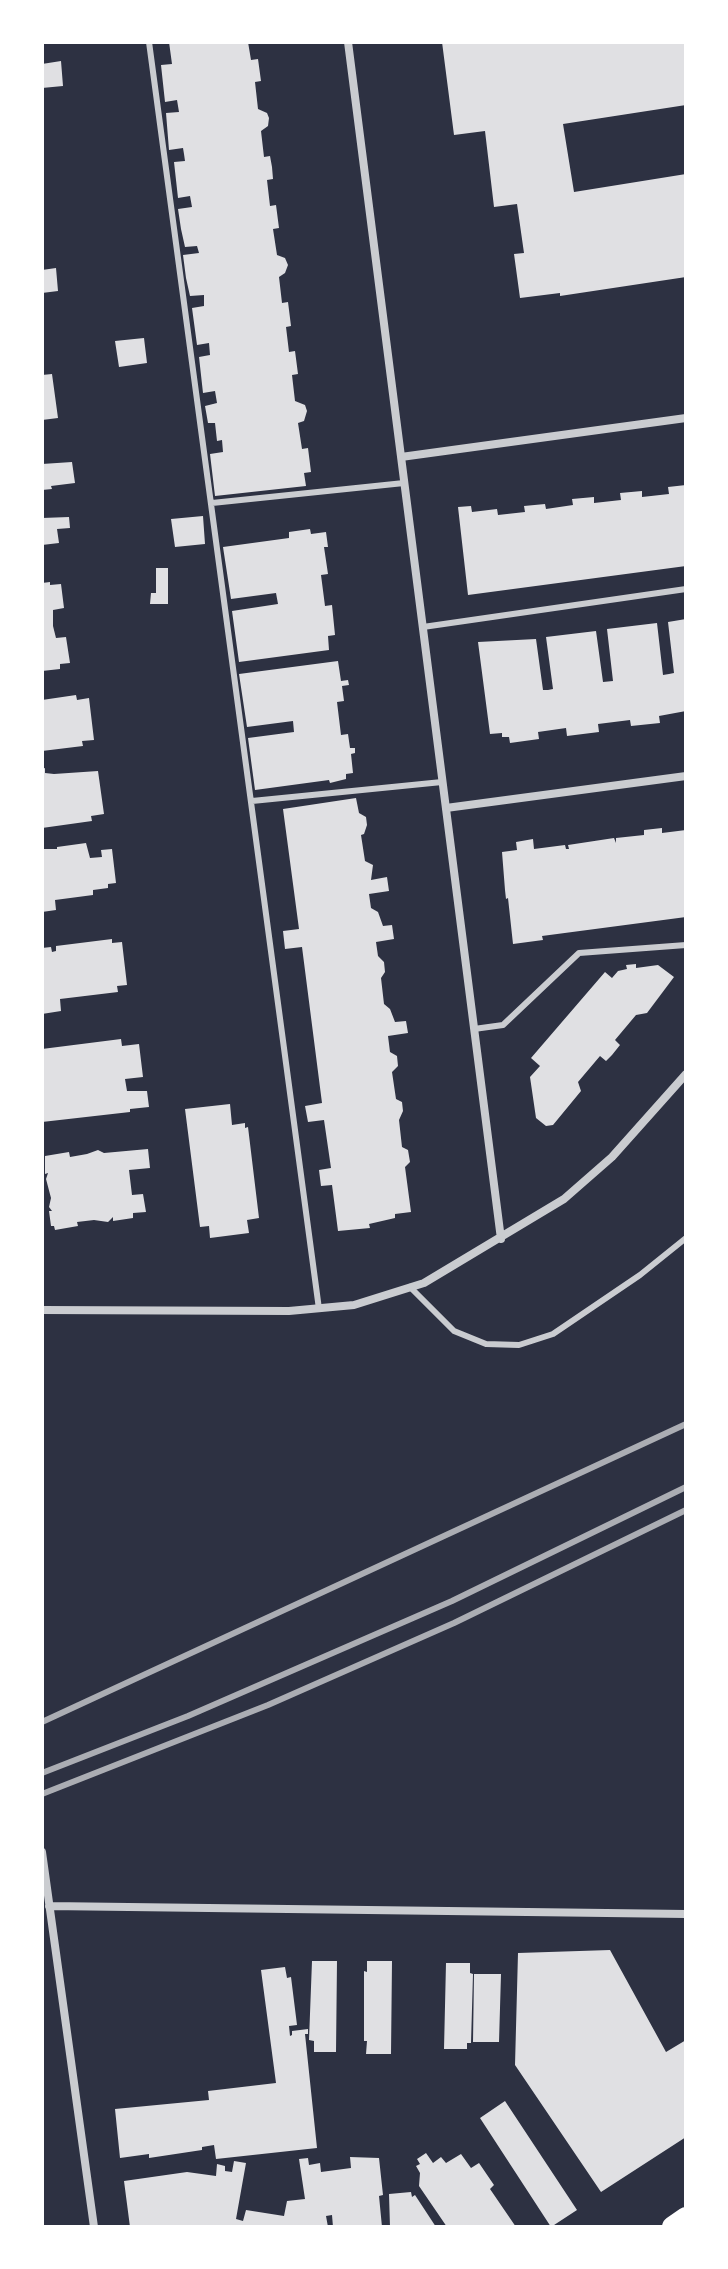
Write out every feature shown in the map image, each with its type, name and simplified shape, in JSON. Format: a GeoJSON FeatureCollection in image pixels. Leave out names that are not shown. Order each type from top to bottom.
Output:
{"type":"FeatureCollection","features":[{"type":"Feature","properties":{"kind":"highway"},"geometry":{"type":"LineString","coordinates":[[673,2227],[686,2218]]}},
{"type":"Feature","properties":{"kind":"street"},"geometry":{"type":"LineString","coordinates":[[348,42],[501,1239]]}},
{"type":"Feature","properties":{"kind":"street"},"geometry":{"type":"LineString","coordinates":[[401,457],[686,418]]}},
{"type":"Feature","properties":{"kind":"street"},"geometry":{"type":"LineString","coordinates":[[446,808],[686,776]]}},
{"type":"Feature","properties":{"kind":"street"},"geometry":{"type":"LineString","coordinates":[[42,1310],[319,1309],[354,1305],[424,1283],[564,1199],[612,1157],[686,1074]]}},
{"type":"Feature","properties":{"kind":"street"},"geometry":{"type":"LineString","coordinates":[[42,1852],[94,2227]]}},
{"type":"Feature","properties":{"kind":"street"},"geometry":{"type":"LineString","coordinates":[[49,1906],[686,1914]]}},
{"type":"Feature","properties":{"kind":"lane"},"geometry":{"type":"LineString","coordinates":[[149,42],[319,1309]]}},
{"type":"Feature","properties":{"kind":"lane"},"geometry":{"type":"LineString","coordinates":[[212,503],[404,483]]}},
{"type":"Feature","properties":{"kind":"lane"},"geometry":{"type":"LineString","coordinates":[[423,627],[686,589]]}},
{"type":"Feature","properties":{"kind":"lane"},"geometry":{"type":"LineString","coordinates":[[252,801],[442,782]]}},
{"type":"Feature","properties":{"kind":"lane"},"geometry":{"type":"LineString","coordinates":[[474,1029],[503,1025],[579,953],[686,945]]}},
{"type":"Feature","properties":{"kind":"lane"},"geometry":{"type":"LineString","coordinates":[[410,1287],[454,1331],[486,1344],[519,1345],[553,1334],[640,1275],[686,1238]]}},
{"type":"Feature","properties":{"kind":"building"},"geometry":{"type":"Polygon","coordinates":[[[169,42],[248,42],[251,60],[258,59],[261,81],[255,82],[258,109],[267,113],[269,118],[268,126],[261,131],[264,157],[270,156],[272,167],[273,179],[267,180],[270,206],[276,205],[279,228],[273,229],[277,255],[285,258],[288,265],[279,277],[282,303],[288,302],[291,326],[286,327],[289,352],[295,351],[298,374],[292,375],[295,401],[305,405],[307,411],[304,421],[298,423],[302,449],[308,448],[311,472],[304,473],[306,486],[215,496],[210,454],[223,452],[222,440],[217,441],[215,423],[208,423],[205,406],[217,403],[215,391],[203,393],[199,357],[210,355],[209,343],[197,345],[192,308],[204,306],[204,295],[190,296],[186,278],[183,255],[199,253],[197,246],[185,247],[181,229],[178,209],[192,207],[190,196],[178,198],[174,162],[185,161],[183,148],[169,150],[166,113],[179,112],[177,100],[165,102],[161,65],[172,64],[169,42]]]}},
{"type":"Feature","properties":{"kind":"building"},"geometry":{"type":"Polygon","coordinates":[[[442,42],[686,42],[686,105],[563,124],[574,192],[686,174],[686,277],[560,296],[560,293],[520,298],[514,254],[524,253],[517,204],[494,207],[485,131],[454,135],[442,42]]]}},
{"type":"Feature","properties":{"kind":"building"},"geometry":{"type":"Polygon","coordinates":[[[61,61],[63,86],[42,88],[42,64],[61,61]]]}},
{"type":"Feature","properties":{"kind":"building"},"geometry":{"type":"Polygon","coordinates":[[[56,268],[58,291],[42,293],[42,270],[56,268]]]}},
{"type":"Feature","properties":{"kind":"building"},"geometry":{"type":"Polygon","coordinates":[[[144,338],[147,363],[119,367],[115,341],[144,338]]]}},
{"type":"Feature","properties":{"kind":"building"},"geometry":{"type":"Polygon","coordinates":[[[52,374],[58,418],[42,420],[42,375],[52,374]]]}},
{"type":"Feature","properties":{"kind":"building"},"geometry":{"type":"Polygon","coordinates":[[[72,462],[75,483],[42,490],[42,464],[72,462]]]}},
{"type":"Feature","properties":{"kind":"building"},"geometry":{"type":"Polygon","coordinates":[[[686,485],[686,566],[468,595],[458,507],[471,506],[472,512],[497,509],[498,515],[525,512],[524,506],[545,504],[546,509],[573,505],[572,499],[594,497],[594,503],[621,500],[620,493],[642,491],[642,497],[669,494],[668,487],[686,485]]]}},
{"type":"Feature","properties":{"kind":"building"},"geometry":{"type":"Polygon","coordinates":[[[203,516],[205,544],[175,547],[171,519],[203,516]]]}},
{"type":"Feature","properties":{"kind":"building"},"geometry":{"type":"Polygon","coordinates":[[[69,517],[70,528],[57,529],[59,543],[42,545],[42,518],[69,517]]]}},
{"type":"Feature","properties":{"kind":"building"},"geometry":{"type":"Polygon","coordinates":[[[310,529],[311,534],[326,532],[328,547],[324,547],[328,574],[321,575],[325,606],[332,605],[335,635],[328,636],[329,650],[239,662],[232,611],[278,604],[276,593],[231,599],[223,547],[289,538],[289,532],[310,529]]]}},
{"type":"Feature","properties":{"kind":"building"},"geometry":{"type":"Polygon","coordinates":[[[156,568],[168,568],[168,604],[150,604],[151,593],[156,593],[156,568]]]}},
{"type":"Feature","properties":{"kind":"building"},"geometry":{"type":"Polygon","coordinates":[[[50,582],[50,585],[61,584],[64,608],[53,610],[53,626],[56,638],[66,637],[70,663],[60,664],[60,669],[42,671],[42,583],[50,582]]]}},
{"type":"Feature","properties":{"kind":"building"},"geometry":{"type":"Polygon","coordinates":[[[686,619],[686,711],[659,716],[660,723],[631,726],[630,720],[598,724],[599,732],[567,736],[566,728],[538,732],[539,739],[510,743],[509,737],[502,737],[502,733],[490,734],[478,642],[536,639],[543,690],[548,690],[553,689],[546,637],[596,631],[603,682],[613,681],[607,629],[657,623],[663,675],[674,673],[668,622],[686,619]]]}},
{"type":"Feature","properties":{"kind":"building"},"geometry":{"type":"Polygon","coordinates":[[[338,661],[341,681],[348,680],[349,685],[342,686],[344,701],[337,702],[341,735],[348,734],[350,748],[355,748],[355,753],[351,754],[353,773],[346,774],[346,779],[330,783],[329,780],[255,790],[248,738],[294,732],[293,721],[247,727],[239,674],[338,661]]]}},
{"type":"Feature","properties":{"kind":"building"},"geometry":{"type":"Polygon","coordinates":[[[76,695],[77,700],[89,698],[94,740],[82,741],[83,746],[42,751],[42,700],[76,695]]]}},
{"type":"Feature","properties":{"kind":"building"},"geometry":{"type":"Polygon","coordinates":[[[45,768],[45,773],[54,774],[98,771],[104,814],[91,816],[92,821],[42,828],[42,769],[45,768]]]}},
{"type":"Feature","properties":{"kind":"building"},"geometry":{"type":"Polygon","coordinates":[[[356,798],[359,813],[366,817],[367,825],[361,835],[365,861],[373,865],[371,880],[387,877],[389,891],[369,894],[371,908],[378,912],[383,926],[392,925],[394,939],[376,942],[378,956],[384,962],[385,972],[381,978],[384,1004],[390,1009],[395,1022],[406,1021],[408,1033],[388,1036],[390,1052],[397,1056],[398,1066],[392,1072],[396,1099],[402,1102],[403,1111],[399,1120],[402,1147],[408,1150],[410,1162],[405,1167],[411,1212],[395,1214],[395,1218],[369,1224],[370,1228],[338,1231],[332,1185],[321,1186],[319,1170],[331,1168],[324,1120],[308,1122],[305,1106],[322,1103],[302,947],[285,949],[283,931],[299,929],[283,809],[356,798]]]}},
{"type":"Feature","properties":{"kind":"building"},"geometry":{"type":"Polygon","coordinates":[[[662,828],[662,833],[686,830],[686,917],[542,936],[543,940],[513,944],[502,852],[517,850],[516,842],[533,839],[534,849],[565,845],[569,849],[568,845],[614,838],[616,843],[616,838],[644,835],[644,830],[662,828]]]}},
{"type":"Feature","properties":{"kind":"building"},"geometry":{"type":"Polygon","coordinates":[[[86,843],[90,858],[102,857],[101,850],[112,849],[116,883],[108,884],[108,888],[93,890],[93,895],[55,900],[56,910],[42,912],[42,849],[86,843]]]}},
{"type":"Feature","properties":{"kind":"building"},"geometry":{"type":"Polygon","coordinates":[[[112,939],[112,943],[122,942],[127,985],[117,986],[118,992],[60,999],[61,1011],[42,1014],[42,948],[51,947],[52,952],[56,951],[56,946],[112,939]]]}},
{"type":"Feature","properties":{"kind":"building"},"geometry":{"type":"Polygon","coordinates":[[[636,964],[636,968],[658,965],[674,977],[647,1013],[636,1015],[615,1040],[620,1045],[612,1055],[606,1061],[600,1056],[578,1082],[581,1091],[553,1125],[546,1126],[536,1118],[530,1077],[540,1066],[531,1058],[605,972],[612,978],[618,971],[627,969],[626,965],[636,964]]]}},
{"type":"Feature","properties":{"kind":"building"},"geometry":{"type":"Polygon","coordinates":[[[121,1039],[122,1046],[139,1044],[143,1077],[125,1079],[127,1091],[147,1091],[149,1107],[42,1122],[42,1049],[121,1039]]]}},
{"type":"Feature","properties":{"kind":"building"},"geometry":{"type":"Polygon","coordinates":[[[230,1104],[232,1125],[245,1123],[245,1128],[248,1127],[259,1218],[247,1220],[249,1233],[210,1238],[209,1226],[200,1227],[185,1109],[230,1104]]]}},
{"type":"Feature","properties":{"kind":"building"},"geometry":{"type":"Polygon","coordinates":[[[148,1149],[150,1168],[129,1170],[132,1195],[143,1194],[146,1212],[133,1213],[133,1218],[113,1221],[113,1217],[108,1222],[77,1222],[78,1226],[55,1230],[51,1226],[45,1156],[69,1152],[70,1157],[98,1150],[104,1153],[148,1149]]]}},
{"type":"Feature","properties":{"kind":"building"},"geometry":{"type":"Polygon","coordinates":[[[610,1950],[666,2052],[686,2040],[686,2137],[601,2192],[515,2065],[518,1953],[610,1950]]]}},
{"type":"Feature","properties":{"kind":"building"},"geometry":{"type":"Polygon","coordinates":[[[312,1961],[337,1961],[336,2052],[314,2052],[314,2041],[309,2040],[312,1961]]]}},
{"type":"Feature","properties":{"kind":"building"},"geometry":{"type":"Polygon","coordinates":[[[367,1961],[392,1961],[391,2054],[366,2054],[364,1971],[367,1972],[367,1961]]]}},
{"type":"Feature","properties":{"kind":"building"},"geometry":{"type":"Polygon","coordinates":[[[446,1963],[470,1963],[470,1973],[473,1974],[471,2043],[467,2043],[467,2049],[444,2049],[446,1963]]]}},
{"type":"Feature","properties":{"kind":"building"},"geometry":{"type":"Polygon","coordinates":[[[285,1967],[287,1978],[291,1977],[297,2025],[289,2026],[290,2036],[292,2031],[308,2029],[308,2034],[305,2034],[317,2148],[216,2159],[214,2145],[202,2147],[202,2150],[149,2158],[149,2154],[120,2158],[115,2109],[209,2100],[208,2091],[276,2083],[261,1970],[285,1967]]]}},
{"type":"Feature","properties":{"kind":"building"},"geometry":{"type":"Polygon","coordinates":[[[474,1974],[501,1974],[499,2042],[473,2042],[474,1974]]]}},
{"type":"Feature","properties":{"kind":"building"},"geometry":{"type":"Polygon","coordinates":[[[505,2101],[577,2210],[551,2227],[480,2118],[505,2101]]]}},
{"type":"Feature","properties":{"kind":"building"},"geometry":{"type":"Polygon","coordinates":[[[426,2153],[433,2163],[441,2157],[446,2163],[461,2154],[471,2168],[479,2163],[494,2185],[490,2189],[516,2227],[447,2227],[419,2186],[420,2173],[416,2166],[420,2164],[417,2159],[426,2153]]]}},
{"type":"Feature","properties":{"kind":"building"},"geometry":{"type":"Polygon","coordinates":[[[350,2157],[379,2158],[382,2227],[333,2227],[332,2215],[326,2216],[328,2227],[130,2227],[124,2181],[187,2172],[216,2176],[217,2164],[225,2166],[225,2171],[232,2172],[234,2161],[246,2163],[236,2219],[243,2221],[246,2210],[284,2216],[287,2201],[305,2199],[299,2159],[308,2158],[309,2165],[320,2163],[321,2172],[351,2168],[350,2157]]]}},
{"type":"Feature","properties":{"kind":"building"},"geometry":{"type":"Polygon","coordinates":[[[411,2192],[436,2227],[390,2227],[389,2194],[411,2192]]]}},
{"type":"Feature","properties":{"kind":"railway"},"geometry":{"type":"LineString","coordinates":[[42,1722],[686,1424]]}},
{"type":"Feature","properties":{"kind":"railway"},"geometry":{"type":"LineString","coordinates":[[42,1773],[188,1716],[452,1601],[686,1487]]}},
{"type":"Feature","properties":{"kind":"railway"},"geometry":{"type":"LineString","coordinates":[[42,1794],[268,1705],[454,1623],[686,1510]]}}]}
